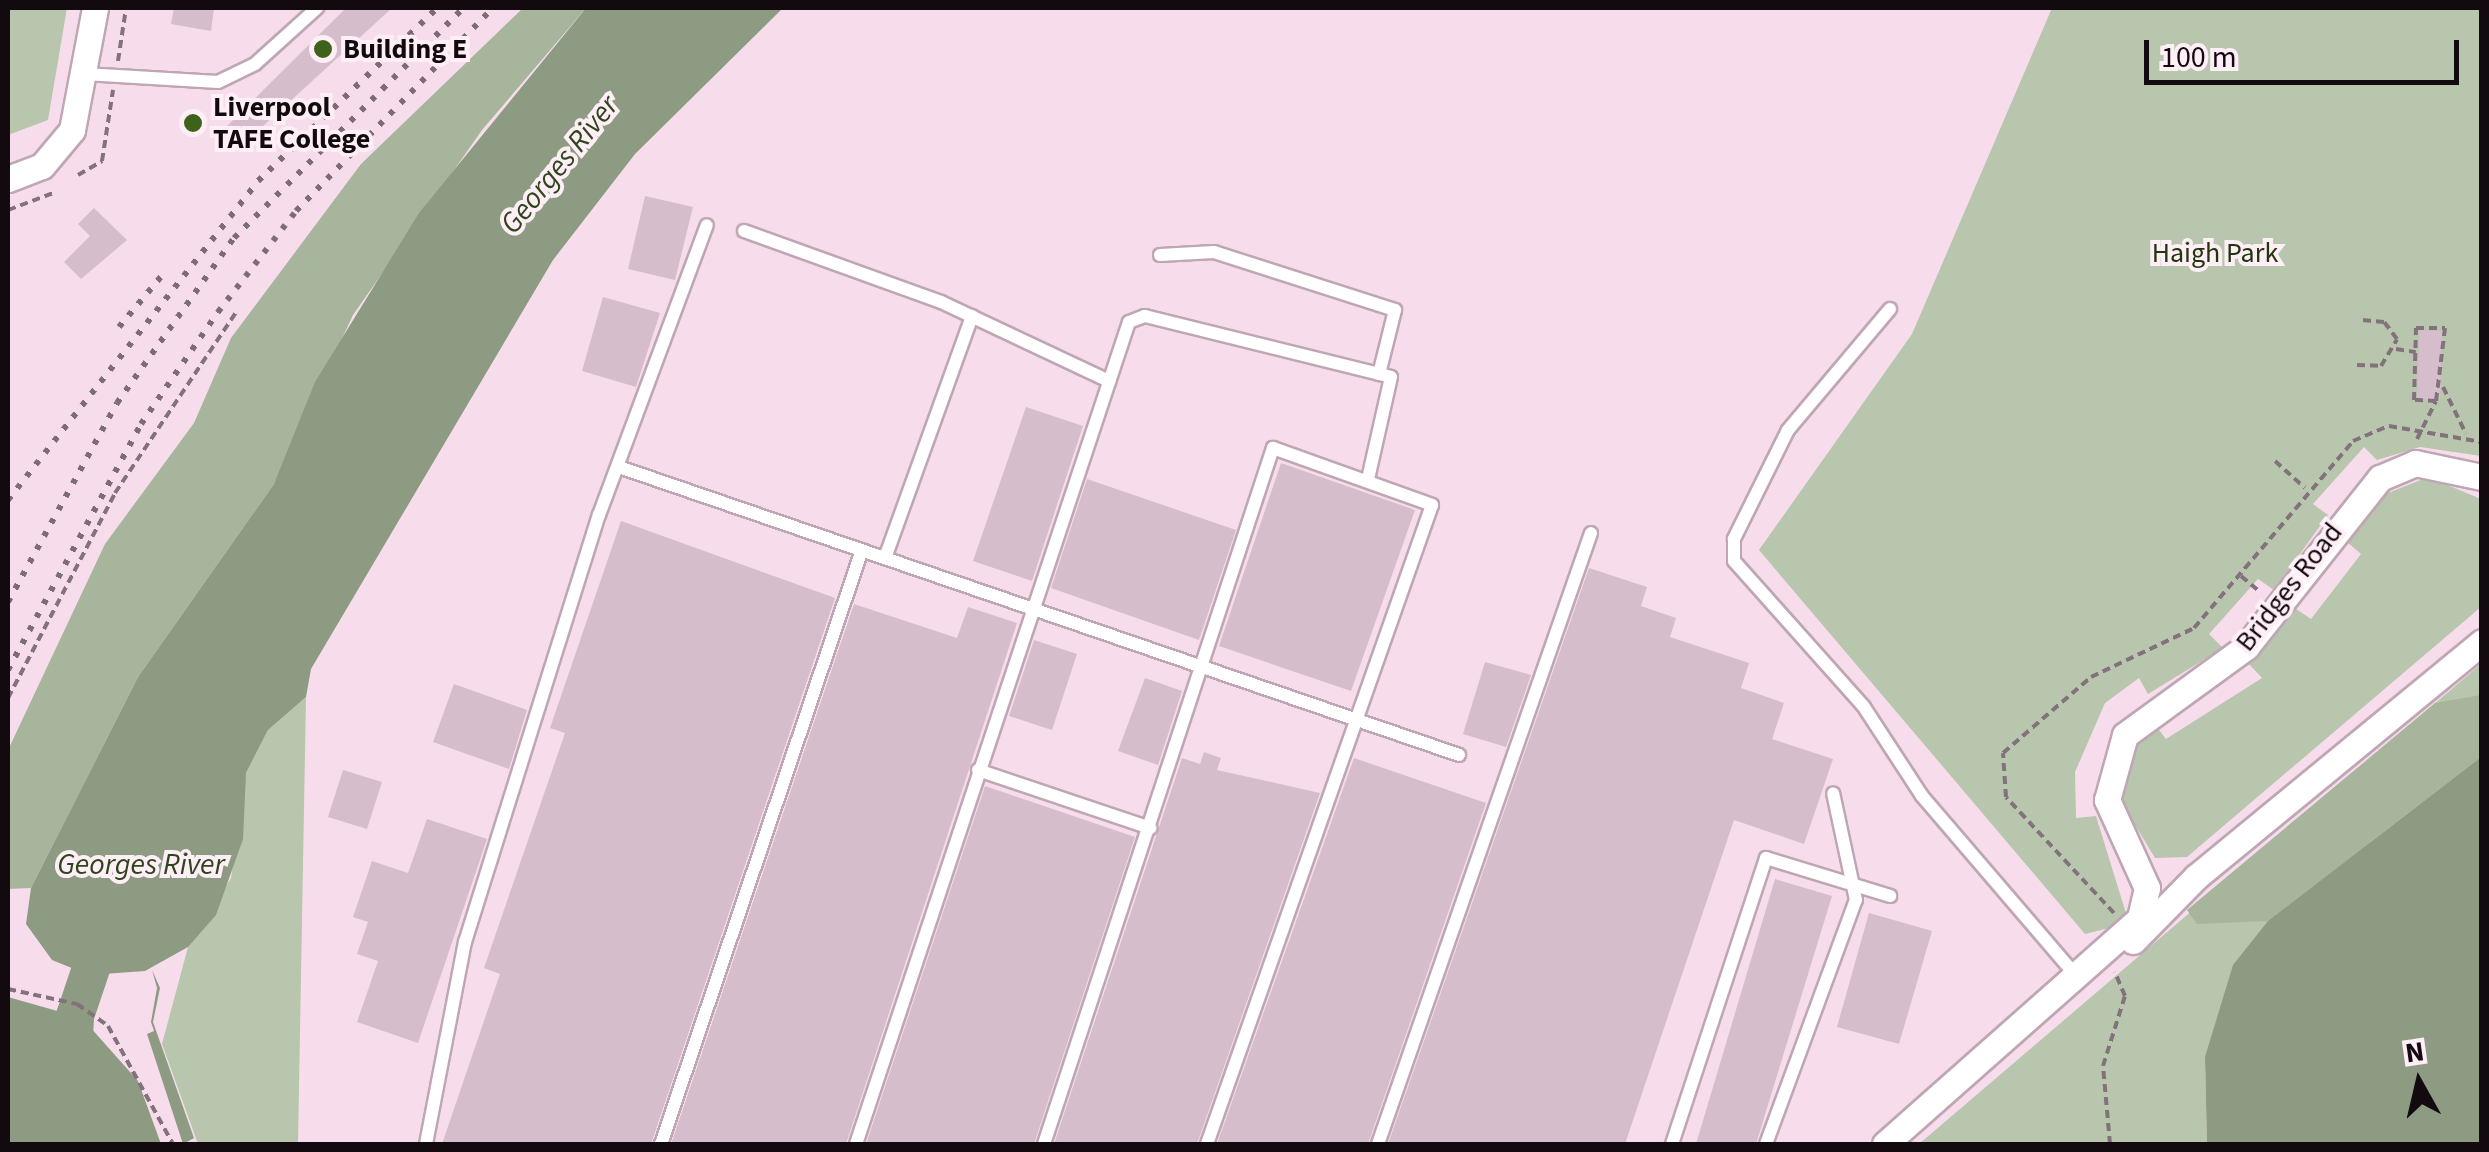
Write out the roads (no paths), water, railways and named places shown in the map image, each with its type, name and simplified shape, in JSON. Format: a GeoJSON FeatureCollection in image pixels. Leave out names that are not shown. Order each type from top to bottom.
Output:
{"type":"FeatureCollection","features":[{"type":"Feature","properties":{"kind":"street"},"geometry":{"type":"LineString","coordinates":[[8,180],[42,166],[72,130],[94,8]]}},
{"type":"Feature","properties":{"kind":"street","name":"Bridges Road"},"geometry":{"type":"LineString","coordinates":[[1884,1144],[2078,979],[2117,943],[2146,904],[2140,869],[2107,800],[2125,735],[2246,647],[2380,478],[2433,463],[2482,477]]}},
{"type":"Feature","properties":{"kind":"street","name":"Bridges Road"},"geometry":{"type":"LineString","coordinates":[[2117,943],[2134,941],[2196,877],[2482,642]]}},
{"type":"Feature","properties":{"kind":"street"},"geometry":{"type":"LineString","coordinates":[[2140,869],[2168,882],[2196,877]]}},
{"type":"Feature","properties":{"kind":"lane"},"geometry":{"type":"LineString","coordinates":[[85,74],[218,82],[255,64],[317,8]]}},
{"type":"Feature","properties":{"kind":"lane"},"geometry":{"type":"LineString","coordinates":[[426,1144],[465,942],[619,466],[707,225]]}},
{"type":"Feature","properties":{"kind":"lane"},"geometry":{"type":"LineString","coordinates":[[744,231],[972,316],[1109,382]]}},
{"type":"Feature","properties":{"kind":"lane"},"geometry":{"type":"LineString","coordinates":[[1160,255],[1214,252],[1394,310],[1380,374]]}},
{"type":"Feature","properties":{"kind":"lane"},"geometry":{"type":"LineString","coordinates":[[1890,309],[1788,430],[1734,539],[1734,562],[1864,707],[1922,796],[2078,979]]}},
{"type":"Feature","properties":{"kind":"lane"},"geometry":{"type":"LineString","coordinates":[[884,558],[972,316]]}},
{"type":"Feature","properties":{"kind":"lane"},"geometry":{"type":"LineString","coordinates":[[856,1144],[1129,322],[1145,316],[1391,377],[1368,479]]}},
{"type":"Feature","properties":{"kind":"lane"},"geometry":{"type":"LineString","coordinates":[[1044,1144],[1204,668],[1272,448],[1368,479],[1432,506],[1207,1144]]}},
{"type":"Feature","properties":{"kind":"lane"},"geometry":{"type":"LineString","coordinates":[[619,466],[1459,755]]}},
{"type":"Feature","properties":{"kind":"lane"},"geometry":{"type":"LineString","coordinates":[[1378,1144],[1591,534]]}},
{"type":"Feature","properties":{"kind":"lane"},"geometry":{"type":"LineString","coordinates":[[662,1144],[862,550]]}},
{"type":"Feature","properties":{"kind":"lane"},"geometry":{"type":"LineString","coordinates":[[978,770],[1150,828]]}},
{"type":"Feature","properties":{"kind":"lane"},"geometry":{"type":"LineString","coordinates":[[1766,1144],[1852,912],[1851,884],[1832,793]]}},
{"type":"Feature","properties":{"kind":"lane"},"geometry":{"type":"LineString","coordinates":[[1672,1144],[1766,858],[1890,896]]}},
{"type":"Feature","properties":{"kind":"water","name":"Georges River"},"geometry":{"type":"Polygon","coordinates":[[[586,8],[783,8],[635,154],[553,260],[311,669],[306,697],[268,730],[246,773],[243,839],[216,915],[188,947],[145,971],[89,975],[52,960],[26,924],[31,888],[138,677],[274,484],[315,382],[419,213],[586,8]]]}},
{"type":"Feature","properties":{"kind":"water"},"geometry":{"type":"Polygon","coordinates":[[[2481,757],[2481,1144],[2207,1144],[2205,1057],[2233,965],[2268,921],[2481,757]]]}},
{"type":"Feature","properties":{"kind":"water"},"geometry":{"type":"Polygon","coordinates":[[[152,970],[160,988],[153,1022],[194,1138],[183,1144],[147,1034],[154,1031],[151,1022],[157,988],[152,970]]]}},
{"type":"Feature","properties":{"kind":"water"},"geometry":{"type":"Polygon","coordinates":[[[8,997],[82,1018],[138,1081],[161,1144],[8,1144],[8,997]]]}},
{"type":"Feature","properties":{"kind":"waterway","name":"Georges River"},"geometry":{"type":"LineString","coordinates":[[69,1144],[75,1016],[105,927]]}},
{"type":"Feature","properties":{"kind":"railway"},"geometry":{"type":"LineString","coordinates":[[8,500],[258,181],[437,8]]}},
{"type":"Feature","properties":{"kind":"railway"},"geometry":{"type":"LineString","coordinates":[[8,602],[117,403],[234,238],[463,8]]}},
{"type":"Feature","properties":{"kind":"railway"},"geometry":{"type":"LineString","coordinates":[[8,670],[141,424],[218,312],[296,211],[493,8]]}},
{"type":"Feature","properties":{"kind":"railway"},"geometry":{"type":"LineString","coordinates":[[119,327],[164,273]]}},
{"type":"Feature","properties":{"kind":"place","name":"Building E"},"geometry":{"type":"Point","coordinates":[323,49]}},
{"type":"Feature","properties":{"kind":"place","name":"Liverpool TAFE College"},"geometry":{"type":"Point","coordinates":[193,123]}},
{"type":"Feature","properties":{"kind":"park label","name":"Haigh Park"},"geometry":{"type":"Point","coordinates":[2215,253]}}]}
